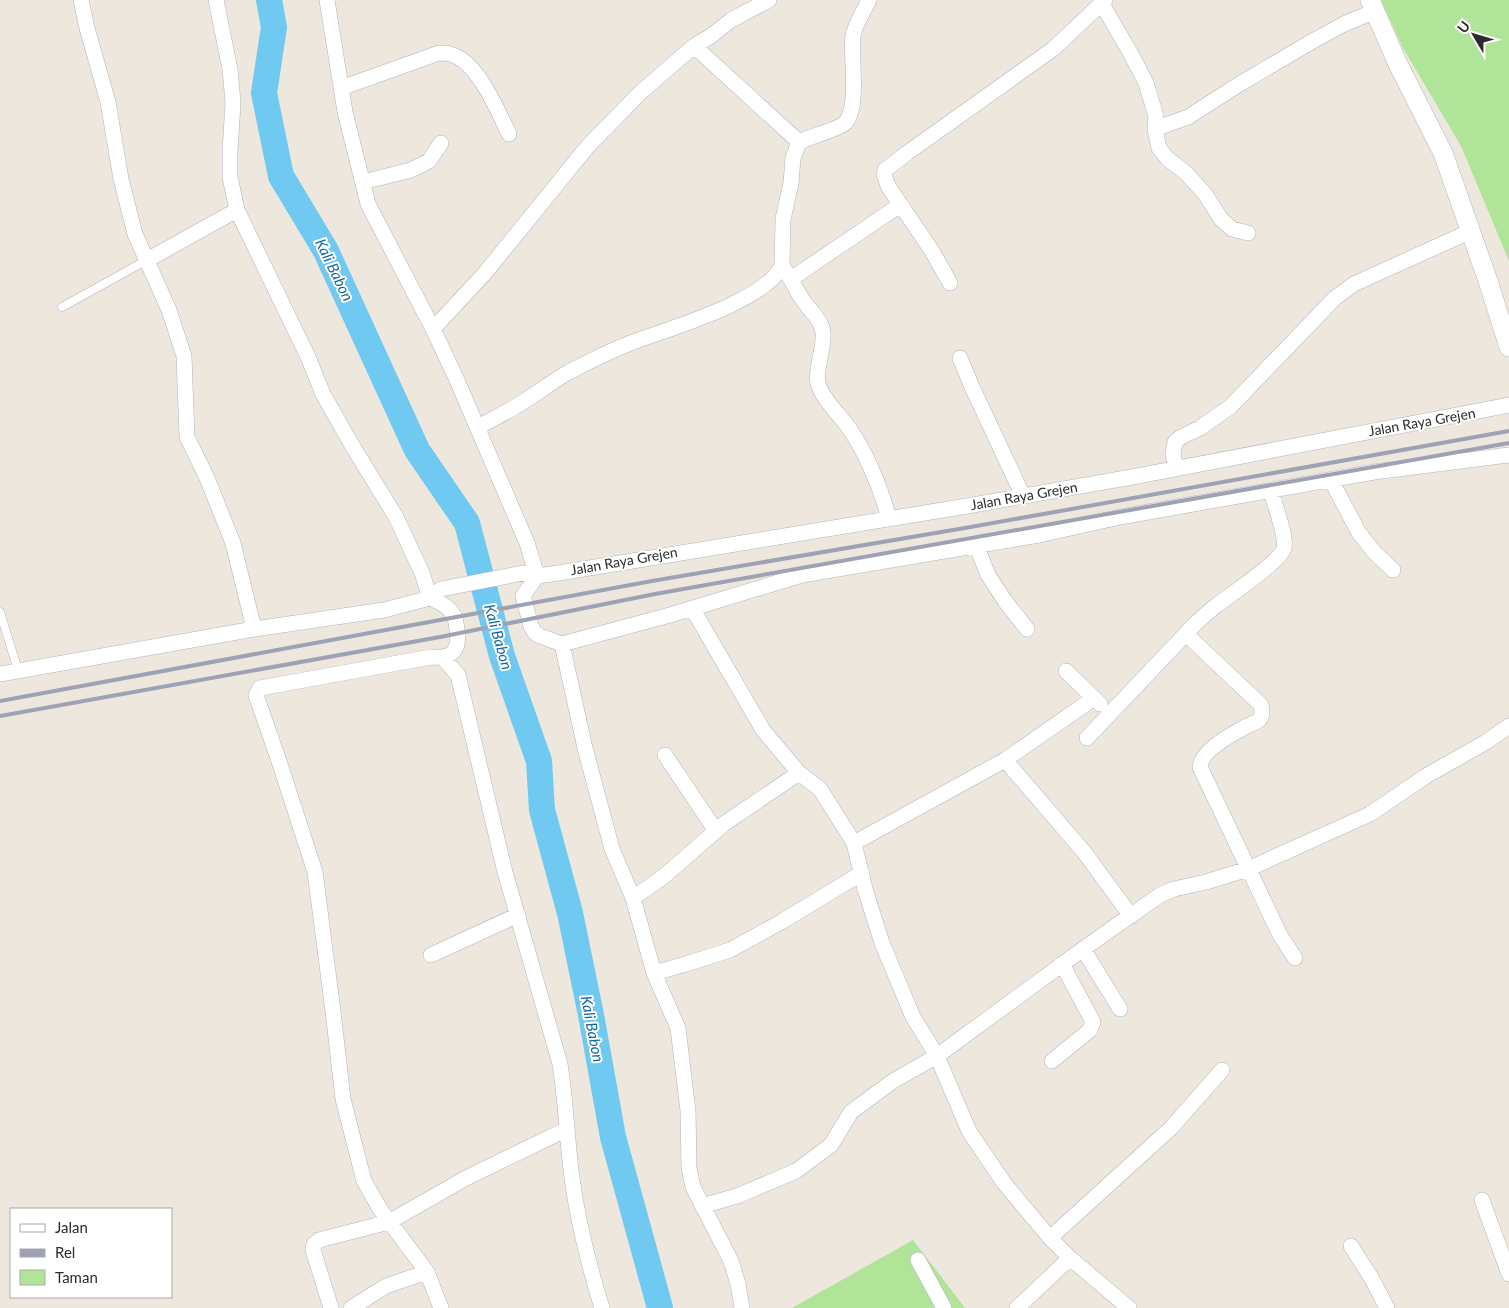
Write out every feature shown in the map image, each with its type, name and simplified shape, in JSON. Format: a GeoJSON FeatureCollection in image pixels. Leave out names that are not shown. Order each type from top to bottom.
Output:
{"type":"FeatureCollection","features":[{"type":"Feature","properties":{"kind":"street"},"geometry":{"type":"LineString","coordinates":[[81,0],[108,102],[121,179],[135,234],[169,310],[184,356],[187,437],[207,478],[233,543],[254,629]]}},
{"type":"Feature","properties":{"kind":"street"},"geometry":{"type":"LineString","coordinates":[[216,0],[230,69],[233,103],[230,177],[237,210],[308,357],[323,394],[396,517],[422,573],[436,594],[454,615],[459,643],[453,652],[443,658],[431,657],[260,688],[256,695],[315,872],[343,1099],[364,1181],[390,1222],[427,1272],[441,1308]]}},
{"type":"Feature","properties":{"kind":"street"},"geometry":{"type":"LineString","coordinates":[[327,0],[345,112],[368,204],[433,329],[478,427],[527,543],[530,574],[523,596],[531,626],[540,636],[562,644],[802,575],[1039,535],[1120,517],[1374,472],[1509,455]]}},
{"type":"Feature","properties":{"kind":"street"},"geometry":{"type":"LineString","coordinates":[[433,329],[485,273],[588,146],[641,92],[694,46],[712,36],[731,20],[769,0]]}},
{"type":"Feature","properties":{"kind":"street"},"geometry":{"type":"LineString","coordinates":[[478,427],[517,406],[569,372],[628,344],[697,320],[738,301],[770,281],[778,273],[782,266],[783,219],[791,183],[793,158],[799,142],[842,126],[849,118],[854,80],[853,35],[869,0]]}},
{"type":"Feature","properties":{"kind":"street"},"geometry":{"type":"LineString","coordinates":[[950,283],[932,251],[885,180],[884,174],[886,169],[1053,49],[1103,2],[1146,83],[1156,116],[1155,129],[1159,148],[1205,194],[1221,219],[1232,229],[1248,233]]}},
{"type":"Feature","properties":{"kind":"street"},"geometry":{"type":"LineString","coordinates":[[1155,129],[1188,117],[1238,85],[1344,24],[1372,5],[1397,62],[1443,153],[1472,231],[1509,347]]}},
{"type":"Feature","properties":{"kind":"street"},"geometry":{"type":"LineString","coordinates":[[694,46],[799,142]]}},
{"type":"Feature","properties":{"kind":"street"},"geometry":{"type":"LineString","coordinates":[[341,88],[439,53],[450,53],[459,57],[473,70],[489,93],[509,134]]}},
{"type":"Feature","properties":{"kind":"street"},"geometry":{"type":"LineString","coordinates":[[363,182],[411,170],[429,161],[441,143]]}},
{"type":"Feature","properties":{"kind":"street"},"geometry":{"type":"LineString","coordinates":[[791,279],[900,205]]}},
{"type":"Feature","properties":{"kind":"street"},"geometry":{"type":"LineString","coordinates":[[147,260],[237,210]]}},
{"type":"Feature","properties":{"kind":"street"},"geometry":{"type":"LineString","coordinates":[[1176,469],[1173,448],[1175,442],[1200,428],[1230,407],[1311,320],[1335,298],[1354,284],[1472,231]]}},
{"type":"Feature","properties":{"kind":"street"},"geometry":{"type":"LineString","coordinates":[[782,266],[803,301],[822,326],[824,337],[820,354],[818,382],[825,398],[841,415],[862,448],[881,490],[889,518]]}},
{"type":"Feature","properties":{"kind":"street"},"geometry":{"type":"LineString","coordinates":[[960,358],[1024,496]]}},
{"type":"Feature","properties":{"kind":"street","name":"Jalan Raya Grejen"},"geometry":{"type":"LineString","coordinates":[[0,674],[254,629],[384,610],[436,594],[530,574],[1024,496],[1509,405]]}},
{"type":"Feature","properties":{"kind":"street"},"geometry":{"type":"LineString","coordinates":[[1331,480],[1360,533],[1375,553],[1393,570]]}},
{"type":"Feature","properties":{"kind":"street"},"geometry":{"type":"LineString","coordinates":[[1087,738],[1215,606],[1262,571],[1282,552],[1285,538],[1271,491]]}},
{"type":"Feature","properties":{"kind":"street"},"geometry":{"type":"LineString","coordinates":[[976,545],[988,575],[1026,629]]}},
{"type":"Feature","properties":{"kind":"street"},"geometry":{"type":"LineString","coordinates":[[692,608],[763,730],[799,773],[820,789],[854,843],[865,889],[882,943],[913,1017],[937,1056],[969,1132],[1004,1183],[1050,1238],[1070,1258],[1129,1308]]}},
{"type":"Feature","properties":{"kind":"street"},"geometry":{"type":"LineString","coordinates":[[1186,634],[1261,706],[1262,714],[1260,719],[1232,734],[1206,754],[1200,761],[1200,767],[1280,934],[1295,958]]}},
{"type":"Feature","properties":{"kind":"street"},"geometry":{"type":"LineString","coordinates":[[562,644],[585,748],[612,850],[632,898],[654,972],[678,1028],[688,1111],[689,1168],[693,1187],[731,1261],[738,1284],[742,1308]]}},
{"type":"Feature","properties":{"kind":"street"},"geometry":{"type":"LineString","coordinates":[[443,658],[458,675],[482,781],[560,1064],[572,1181],[582,1231],[602,1308]]}},
{"type":"Feature","properties":{"kind":"street"},"geometry":{"type":"LineString","coordinates":[[1066,670],[1111,713]]}},
{"type":"Feature","properties":{"kind":"street"},"geometry":{"type":"LineString","coordinates":[[854,843],[1005,760],[1094,698]]}},
{"type":"Feature","properties":{"kind":"street"},"geometry":{"type":"LineString","coordinates":[[702,1206],[737,1196],[796,1171],[831,1145],[851,1112],[893,1081],[937,1056],[1160,895],[1174,889],[1206,882],[1248,869],[1370,814],[1426,776],[1486,742],[1509,726]]}},
{"type":"Feature","properties":{"kind":"street"},"geometry":{"type":"LineString","coordinates":[[665,755],[716,832]]}},
{"type":"Feature","properties":{"kind":"street"},"geometry":{"type":"LineString","coordinates":[[1005,760],[1084,852],[1131,916]]}},
{"type":"Feature","properties":{"kind":"street"},"geometry":{"type":"LineString","coordinates":[[632,898],[663,877],[716,832],[758,800],[799,773]]}},
{"type":"Feature","properties":{"kind":"street"},"geometry":{"type":"LineString","coordinates":[[654,972],[730,950],[781,922],[862,873]]}},
{"type":"Feature","properties":{"kind":"street"},"geometry":{"type":"LineString","coordinates":[[431,954],[518,915]]}},
{"type":"Feature","properties":{"kind":"street"},"geometry":{"type":"LineString","coordinates":[[1083,949],[1120,1008]]}},
{"type":"Feature","properties":{"kind":"street"},"geometry":{"type":"LineString","coordinates":[[1052,1061],[1090,1030],[1093,1022],[1062,964]]}},
{"type":"Feature","properties":{"kind":"street"},"geometry":{"type":"LineString","coordinates":[[1050,1238],[1171,1128],[1222,1070]]}},
{"type":"Feature","properties":{"kind":"street"},"geometry":{"type":"LineString","coordinates":[[331,1308],[313,1250],[314,1244],[319,1240],[390,1222],[466,1178],[567,1129]]}},
{"type":"Feature","properties":{"kind":"street"},"geometry":{"type":"LineString","coordinates":[[1482,1200],[1509,1274]]}},
{"type":"Feature","properties":{"kind":"street"},"geometry":{"type":"LineString","coordinates":[[1351,1246],[1372,1279],[1385,1307]]}},
{"type":"Feature","properties":{"kind":"street"},"geometry":{"type":"LineString","coordinates":[[1017,1308],[1070,1258]]}},
{"type":"Feature","properties":{"kind":"street"},"geometry":{"type":"LineString","coordinates":[[918,1260],[944,1308]]}},
{"type":"Feature","properties":{"kind":"street"},"geometry":{"type":"LineString","coordinates":[[351,1308],[386,1286],[427,1272]]}},
{"type":"Feature","properties":{"kind":"lane"},"geometry":{"type":"LineString","coordinates":[[62,307],[147,260]]}},
{"type":"Feature","properties":{"kind":"lane"},"geometry":{"type":"LineString","coordinates":[[0,612],[18,670]]}},
{"type":"Feature","properties":{"kind":"green space"},"geometry":{"type":"Polygon","coordinates":[[[1381,0],[1509,0],[1509,261],[1461,146],[1403,48],[1381,0]]]}},
{"type":"Feature","properties":{"kind":"green space"},"geometry":{"type":"Polygon","coordinates":[[[913,1240],[965,1308],[792,1308],[913,1240]]]}},
{"type":"Feature","properties":{"kind":"waterway","name":"Kali Babon"},"geometry":{"type":"LineString","coordinates":[[269,0],[274,27],[264,93],[281,176],[326,251],[417,450],[467,523],[502,656],[539,761],[542,810],[570,913],[613,1137],[660,1308]]}},
{"type":"Feature","properties":{"kind":"railway"},"geometry":{"type":"LineString","coordinates":[[0,701],[652,581],[965,528],[1509,431]]}},
{"type":"Feature","properties":{"kind":"railway"},"geometry":{"type":"LineString","coordinates":[[0,716],[440,637],[655,594],[1509,443]]}}]}
